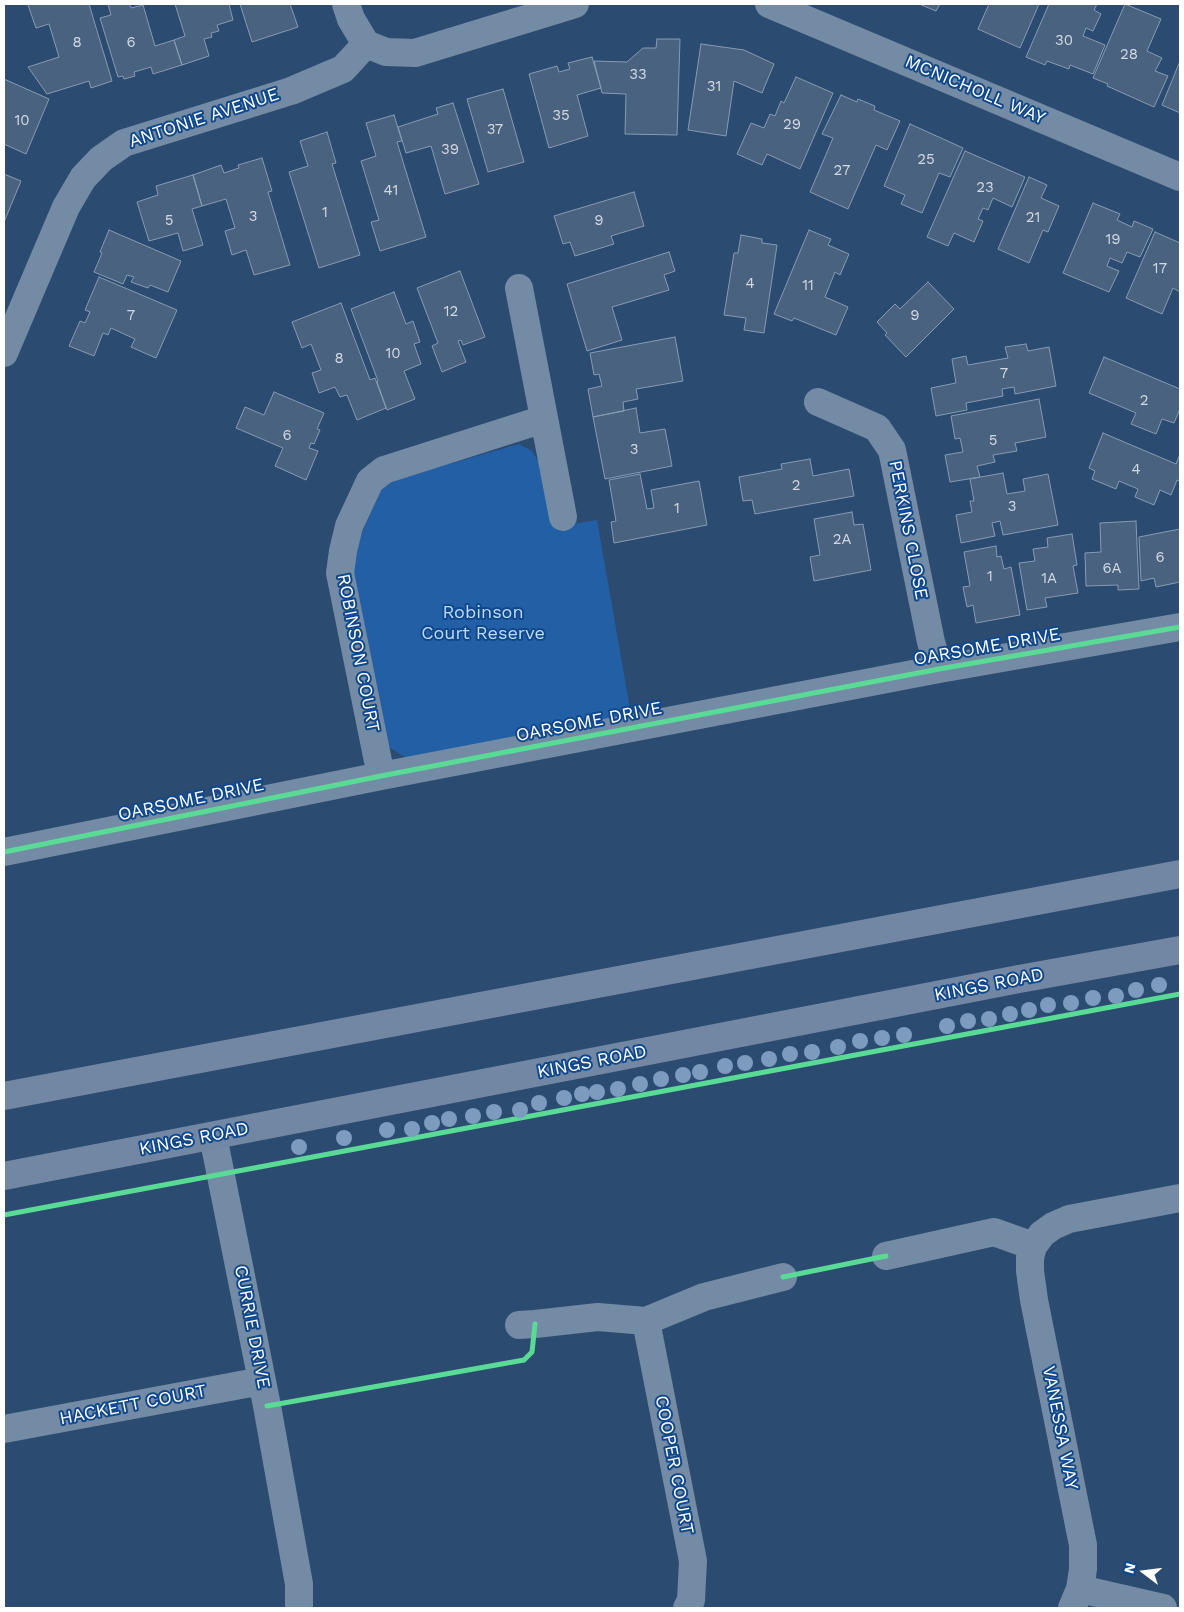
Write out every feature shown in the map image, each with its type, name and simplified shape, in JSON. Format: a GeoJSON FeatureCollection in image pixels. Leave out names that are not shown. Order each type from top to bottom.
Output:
{"type":"FeatureCollection","features":[{"type":"Feature","properties":{"kind":"main road"},"geometry":{"type":"LineString","coordinates":[[4,1096],[1180,874]]}},
{"type":"Feature","properties":{"kind":"main road","name":"KINGS ROAD"},"geometry":{"type":"LineString","coordinates":[[4,1176],[1180,950]]}},
{"type":"Feature","properties":{"kind":"street"},"geometry":{"type":"LineString","coordinates":[[346,4],[351,19],[366,44],[386,52],[415,53],[575,4]]}},
{"type":"Feature","properties":{"kind":"street","name":"MCNICHOLL WAY"},"geometry":{"type":"LineString","coordinates":[[770,4],[1180,177]]}},
{"type":"Feature","properties":{"kind":"street","name":"ANTONIE AVENUE"},"geometry":{"type":"LineString","coordinates":[[4,353],[66,207],[83,178],[101,159],[124,143],[291,91],[343,69],[366,44]]}},
{"type":"Feature","properties":{"kind":"street"},"geometry":{"type":"LineString","coordinates":[[519,288],[563,517]]}},
{"type":"Feature","properties":{"kind":"street","name":"PERKINS CLOSE"},"geometry":{"type":"LineString","coordinates":[[818,402],[876,428],[892,450],[931,642],[939,670]]}},
{"type":"Feature","properties":{"kind":"street","name":"ROBINSON COURT"},"geometry":{"type":"LineString","coordinates":[[381,776],[340,573],[349,526],[370,481],[384,470],[544,419]]}},
{"type":"Feature","properties":{"kind":"street","name":"OARSOME DRIVE"},"geometry":{"type":"LineString","coordinates":[[4,852],[381,776],[939,670],[1180,627]]}},
{"type":"Feature","properties":{"kind":"street","name":"CURRIE DRIVE"},"geometry":{"type":"LineString","coordinates":[[213,1136],[262,1381],[299,1584],[299,1608]]}},
{"type":"Feature","properties":{"kind":"street"},"geometry":{"type":"LineString","coordinates":[[886,1256],[994,1232],[1033,1246],[1048,1230],[1069,1219],[1180,1198]]}},
{"type":"Feature","properties":{"kind":"street","name":"VANESSA WAY"},"geometry":{"type":"LineString","coordinates":[[1033,1246],[1030,1258],[1030,1271],[1034,1300],[1083,1545],[1083,1569],[1076,1598]]}},
{"type":"Feature","properties":{"kind":"street"},"geometry":{"type":"LineString","coordinates":[[519,1325],[598,1316],[646,1321],[704,1297],[783,1277]]}},
{"type":"Feature","properties":{"kind":"street","name":"COOPER COURT"},"geometry":{"type":"LineString","coordinates":[[646,1321],[693,1561],[691,1600],[687,1608]]}},
{"type":"Feature","properties":{"kind":"street","name":"HACKETT COURT"},"geometry":{"type":"LineString","coordinates":[[4,1429],[262,1381]]}},
{"type":"Feature","properties":{"kind":"street"},"geometry":{"type":"LineString","coordinates":[[1076,1598],[1164,1608]]}},
{"type":"Feature","properties":{"kind":"green space","name":"Robinson Court Reserve"},"geometry":{"type":"Polygon","coordinates":[[[519,444],[532,451],[543,469],[555,527],[597,520],[632,720],[407,758],[390,748],[381,735],[351,568],[355,548],[381,490],[393,480],[519,444]]]}},
{"type":"Feature","properties":{"kind":"building"},"geometry":{"type":"Polygon","coordinates":[[[89,4],[112,81],[91,88],[89,81],[47,94],[28,67],[59,57],[49,24],[36,28],[28,5],[89,4]]]}},
{"type":"Feature","properties":{"kind":"building"},"geometry":{"type":"Polygon","coordinates":[[[108,4],[129,4],[131,8],[143,5],[155,46],[174,40],[182,65],[153,74],[151,67],[134,72],[135,76],[124,79],[123,76],[118,77],[100,18],[111,15],[108,4]]]}},
{"type":"Feature","properties":{"kind":"building"},"geometry":{"type":"Polygon","coordinates":[[[175,4],[229,4],[233,20],[217,25],[219,31],[211,33],[212,37],[204,39],[209,56],[182,65],[174,40],[185,36],[175,4]]]}},
{"type":"Feature","properties":{"kind":"building"},"geometry":{"type":"Polygon","coordinates":[[[240,4],[290,4],[298,27],[252,42],[240,4]]]}},
{"type":"Feature","properties":{"kind":"building"},"geometry":{"type":"Polygon","coordinates":[[[919,4],[940,4],[936,11],[919,4]]]}},
{"type":"Feature","properties":{"kind":"building"},"geometry":{"type":"Polygon","coordinates":[[[989,4],[1039,4],[1020,48],[978,29],[989,4]]]}},
{"type":"Feature","properties":{"kind":"building"},"geometry":{"type":"Polygon","coordinates":[[[1049,4],[1097,4],[1094,10],[1101,14],[1093,31],[1086,28],[1083,36],[1105,45],[1093,74],[1070,65],[1069,69],[1047,61],[1045,65],[1026,57],[1049,4]]]}},
{"type":"Feature","properties":{"kind":"building"},"geometry":{"type":"Polygon","coordinates":[[[1125,4],[1161,19],[1147,51],[1162,58],[1155,71],[1168,76],[1154,107],[1093,78],[1125,4]]]}},
{"type":"Feature","properties":{"kind":"building"},"geometry":{"type":"Polygon","coordinates":[[[657,39],[680,39],[677,135],[625,134],[626,94],[602,93],[594,61],[627,62],[643,48],[656,48],[657,39]]]}},
{"type":"Feature","properties":{"kind":"building"},"geometry":{"type":"Polygon","coordinates":[[[701,44],[744,50],[774,64],[762,93],[734,81],[726,136],[688,130],[701,44]]]}},
{"type":"Feature","properties":{"kind":"building"},"geometry":{"type":"Polygon","coordinates":[[[592,57],[601,88],[577,95],[588,136],[549,148],[529,74],[557,66],[559,72],[570,69],[568,63],[592,57]]]}},
{"type":"Feature","properties":{"kind":"building"},"geometry":{"type":"Polygon","coordinates":[[[1180,61],[1180,113],[1162,105],[1180,61]]]}},
{"type":"Feature","properties":{"kind":"building"},"geometry":{"type":"Polygon","coordinates":[[[796,77],[833,93],[800,169],[767,154],[762,165],[737,154],[751,123],[764,128],[770,114],[775,116],[781,101],[784,103],[796,77]]]}},
{"type":"Feature","properties":{"kind":"building"},"geometry":{"type":"Polygon","coordinates":[[[4,79],[49,99],[26,154],[4,144],[4,79]]]}},
{"type":"Feature","properties":{"kind":"building"},"geometry":{"type":"Polygon","coordinates":[[[503,89],[524,162],[488,172],[467,99],[503,89]]]}},
{"type":"Feature","properties":{"kind":"building"},"geometry":{"type":"Polygon","coordinates":[[[841,95],[857,102],[858,99],[875,106],[874,110],[900,121],[887,150],[876,145],[848,209],[810,192],[833,138],[822,134],[841,95]]]}},
{"type":"Feature","properties":{"kind":"building"},"geometry":{"type":"Polygon","coordinates":[[[453,103],[479,184],[445,194],[431,146],[406,153],[398,127],[438,114],[436,108],[453,103]]]}},
{"type":"Feature","properties":{"kind":"building"},"geometry":{"type":"Polygon","coordinates":[[[394,115],[402,141],[397,142],[426,237],[380,251],[371,222],[379,220],[361,161],[376,156],[366,123],[394,115]]]}},
{"type":"Feature","properties":{"kind":"building"},"geometry":{"type":"Polygon","coordinates":[[[910,124],[963,148],[950,177],[939,173],[922,213],[901,204],[905,195],[884,186],[910,124]]]}},
{"type":"Feature","properties":{"kind":"building"},"geometry":{"type":"Polygon","coordinates":[[[327,132],[336,163],[332,164],[360,255],[319,268],[289,172],[308,166],[300,141],[327,132]]]}},
{"type":"Feature","properties":{"kind":"building"},"geometry":{"type":"Polygon","coordinates":[[[965,151],[1025,177],[1012,207],[993,198],[988,210],[983,208],[978,219],[983,221],[974,242],[954,233],[948,246],[927,237],[965,151]]]}},
{"type":"Feature","properties":{"kind":"building"},"geometry":{"type":"Polygon","coordinates":[[[262,158],[272,191],[268,192],[290,265],[254,275],[246,250],[232,255],[225,231],[235,228],[226,199],[202,206],[193,175],[221,165],[224,173],[239,168],[238,165],[262,158]]]}},
{"type":"Feature","properties":{"kind":"building"},"geometry":{"type":"Polygon","coordinates":[[[4,174],[21,181],[4,222],[4,174]]]}},
{"type":"Feature","properties":{"kind":"building"},"geometry":{"type":"Polygon","coordinates":[[[193,175],[202,206],[192,209],[203,245],[183,251],[178,233],[149,241],[137,202],[158,195],[156,186],[193,175]]]}},
{"type":"Feature","properties":{"kind":"building"},"geometry":{"type":"Polygon","coordinates":[[[1029,177],[1047,185],[1041,198],[1059,206],[1048,232],[1043,230],[1029,263],[998,249],[1029,177]]]}},
{"type":"Feature","properties":{"kind":"building"},"geometry":{"type":"Polygon","coordinates":[[[634,192],[644,226],[611,236],[614,244],[575,256],[570,242],[563,244],[554,216],[634,192]]]}},
{"type":"Feature","properties":{"kind":"building"},"geometry":{"type":"Polygon","coordinates":[[[1093,203],[1120,214],[1117,220],[1132,227],[1134,221],[1153,229],[1140,257],[1127,252],[1122,263],[1110,258],[1107,266],[1119,271],[1109,292],[1063,273],[1093,203]]]}},
{"type":"Feature","properties":{"kind":"building"},"geometry":{"type":"Polygon","coordinates":[[[109,230],[181,261],[168,292],[150,285],[148,288],[131,282],[134,277],[127,275],[123,284],[94,272],[109,230]]]}},
{"type":"Feature","properties":{"kind":"building"},"geometry":{"type":"Polygon","coordinates":[[[809,230],[831,239],[828,245],[849,254],[840,275],[835,272],[825,297],[848,307],[836,335],[794,318],[792,321],[774,314],[809,230]]]}},
{"type":"Feature","properties":{"kind":"building"},"geometry":{"type":"Polygon","coordinates":[[[1155,232],[1180,243],[1180,292],[1173,288],[1162,314],[1126,298],[1155,232]]]}},
{"type":"Feature","properties":{"kind":"building"},"geometry":{"type":"Polygon","coordinates":[[[741,235],[762,239],[762,243],[777,245],[764,333],[744,330],[746,318],[724,315],[734,253],[738,253],[741,235]]]}},
{"type":"Feature","properties":{"kind":"building"},"geometry":{"type":"Polygon","coordinates":[[[669,252],[675,271],[664,275],[669,290],[612,307],[622,340],[587,351],[567,284],[669,252]]]}},
{"type":"Feature","properties":{"kind":"building"},"geometry":{"type":"Polygon","coordinates":[[[460,271],[485,337],[463,345],[461,340],[458,341],[466,362],[442,372],[432,346],[438,343],[417,288],[460,271]]]}},
{"type":"Feature","properties":{"kind":"building"},"geometry":{"type":"Polygon","coordinates":[[[99,277],[177,310],[156,358],[131,347],[135,339],[111,328],[108,335],[103,333],[94,356],[69,346],[80,321],[85,323],[90,312],[85,310],[99,277]]]}},
{"type":"Feature","properties":{"kind":"building"},"geometry":{"type":"Polygon","coordinates":[[[928,282],[954,309],[906,357],[885,335],[887,333],[877,322],[895,304],[900,309],[928,282]]]}},
{"type":"Feature","properties":{"kind":"building"},"geometry":{"type":"Polygon","coordinates":[[[394,292],[406,324],[413,321],[420,342],[414,344],[421,364],[404,371],[415,399],[387,410],[351,309],[394,292]]]}},
{"type":"Feature","properties":{"kind":"building"},"geometry":{"type":"Polygon","coordinates":[[[341,303],[370,380],[375,378],[386,408],[357,420],[347,395],[340,397],[335,387],[319,393],[312,373],[321,370],[311,344],[302,348],[292,322],[341,303]]]}},
{"type":"Feature","properties":{"kind":"building"},"geometry":{"type":"Polygon","coordinates":[[[675,337],[683,381],[636,389],[638,399],[623,402],[624,411],[593,417],[588,389],[602,386],[599,374],[594,375],[590,353],[675,337]]]}},
{"type":"Feature","properties":{"kind":"building"},"geometry":{"type":"Polygon","coordinates":[[[1026,344],[1028,351],[1049,347],[1056,386],[1015,394],[1014,387],[1002,389],[1003,396],[966,403],[967,410],[936,416],[931,388],[956,383],[952,359],[966,356],[968,365],[1008,358],[1005,347],[1026,344]]]}},
{"type":"Feature","properties":{"kind":"building"},"geometry":{"type":"Polygon","coordinates":[[[1104,357],[1180,389],[1180,409],[1174,423],[1162,419],[1156,434],[1131,424],[1136,413],[1089,393],[1104,357]]]}},
{"type":"Feature","properties":{"kind":"building"},"geometry":{"type":"Polygon","coordinates":[[[274,392],[324,413],[317,429],[320,430],[314,444],[311,443],[309,448],[318,451],[306,480],[275,466],[283,448],[236,428],[245,407],[264,415],[274,392]]]}},
{"type":"Feature","properties":{"kind":"building"},"geometry":{"type":"Polygon","coordinates":[[[1039,399],[1046,437],[1015,443],[1017,451],[993,455],[995,462],[977,466],[980,477],[950,482],[945,455],[963,452],[960,438],[955,439],[951,416],[1039,399]]]}},
{"type":"Feature","properties":{"kind":"building"},"geometry":{"type":"Polygon","coordinates":[[[636,408],[640,433],[665,429],[672,466],[605,479],[593,417],[636,408]]]}},
{"type":"Feature","properties":{"kind":"building"},"geometry":{"type":"Polygon","coordinates":[[[1103,433],[1176,464],[1180,454],[1180,481],[1177,480],[1171,495],[1160,490],[1154,505],[1135,497],[1138,489],[1119,481],[1116,489],[1092,479],[1095,471],[1089,468],[1103,433]]]}},
{"type":"Feature","properties":{"kind":"building"},"geometry":{"type":"Polygon","coordinates":[[[810,459],[813,476],[849,469],[854,496],[755,514],[752,500],[743,501],[739,477],[782,469],[781,464],[810,459]]]}},
{"type":"Feature","properties":{"kind":"building"},"geometry":{"type":"Polygon","coordinates":[[[1003,473],[1007,494],[1025,491],[1023,479],[1048,474],[1058,525],[1003,535],[1000,521],[992,523],[995,536],[961,543],[956,515],[972,512],[970,501],[974,501],[970,479],[1003,473]]]}},
{"type":"Feature","properties":{"kind":"building"},"geometry":{"type":"Polygon","coordinates":[[[640,474],[647,509],[654,508],[651,490],[699,481],[707,525],[614,543],[611,522],[616,521],[609,480],[640,474]]]}},
{"type":"Feature","properties":{"kind":"building"},"geometry":{"type":"Polygon","coordinates":[[[852,512],[854,525],[863,524],[871,570],[814,581],[810,557],[820,555],[814,519],[852,512]]]}},
{"type":"Feature","properties":{"kind":"building"},"geometry":{"type":"Polygon","coordinates":[[[1136,521],[1139,589],[1118,590],[1118,585],[1086,586],[1085,553],[1101,552],[1100,523],[1136,521]]]}},
{"type":"Feature","properties":{"kind":"building"},"geometry":{"type":"Polygon","coordinates":[[[1180,529],[1180,582],[1156,587],[1154,578],[1141,581],[1139,537],[1180,529]]]}},
{"type":"Feature","properties":{"kind":"building"},"geometry":{"type":"Polygon","coordinates":[[[1072,534],[1077,565],[1073,566],[1078,593],[1045,598],[1047,607],[1027,610],[1019,563],[1035,561],[1033,549],[1048,547],[1047,538],[1072,534]]]}},
{"type":"Feature","properties":{"kind":"building"},"geometry":{"type":"Polygon","coordinates":[[[996,546],[997,557],[1001,556],[1004,569],[1011,567],[1020,615],[976,623],[973,605],[967,607],[963,587],[970,586],[964,552],[996,546]]]}},
{"type":"Feature","properties":{"kind":"cycle path"},"geometry":{"type":"LineString","coordinates":[[4,852],[381,776],[939,669],[1180,627]]}},
{"type":"Feature","properties":{"kind":"cycle path"},"geometry":{"type":"LineString","coordinates":[[4,1215],[1180,994]]}},
{"type":"Feature","properties":{"kind":"cycle path"},"geometry":{"type":"LineString","coordinates":[[783,1277],[886,1256]]}},
{"type":"Feature","properties":{"kind":"cycle path"},"geometry":{"type":"LineString","coordinates":[[267,1406],[524,1360],[532,1352],[535,1324]]}}]}
